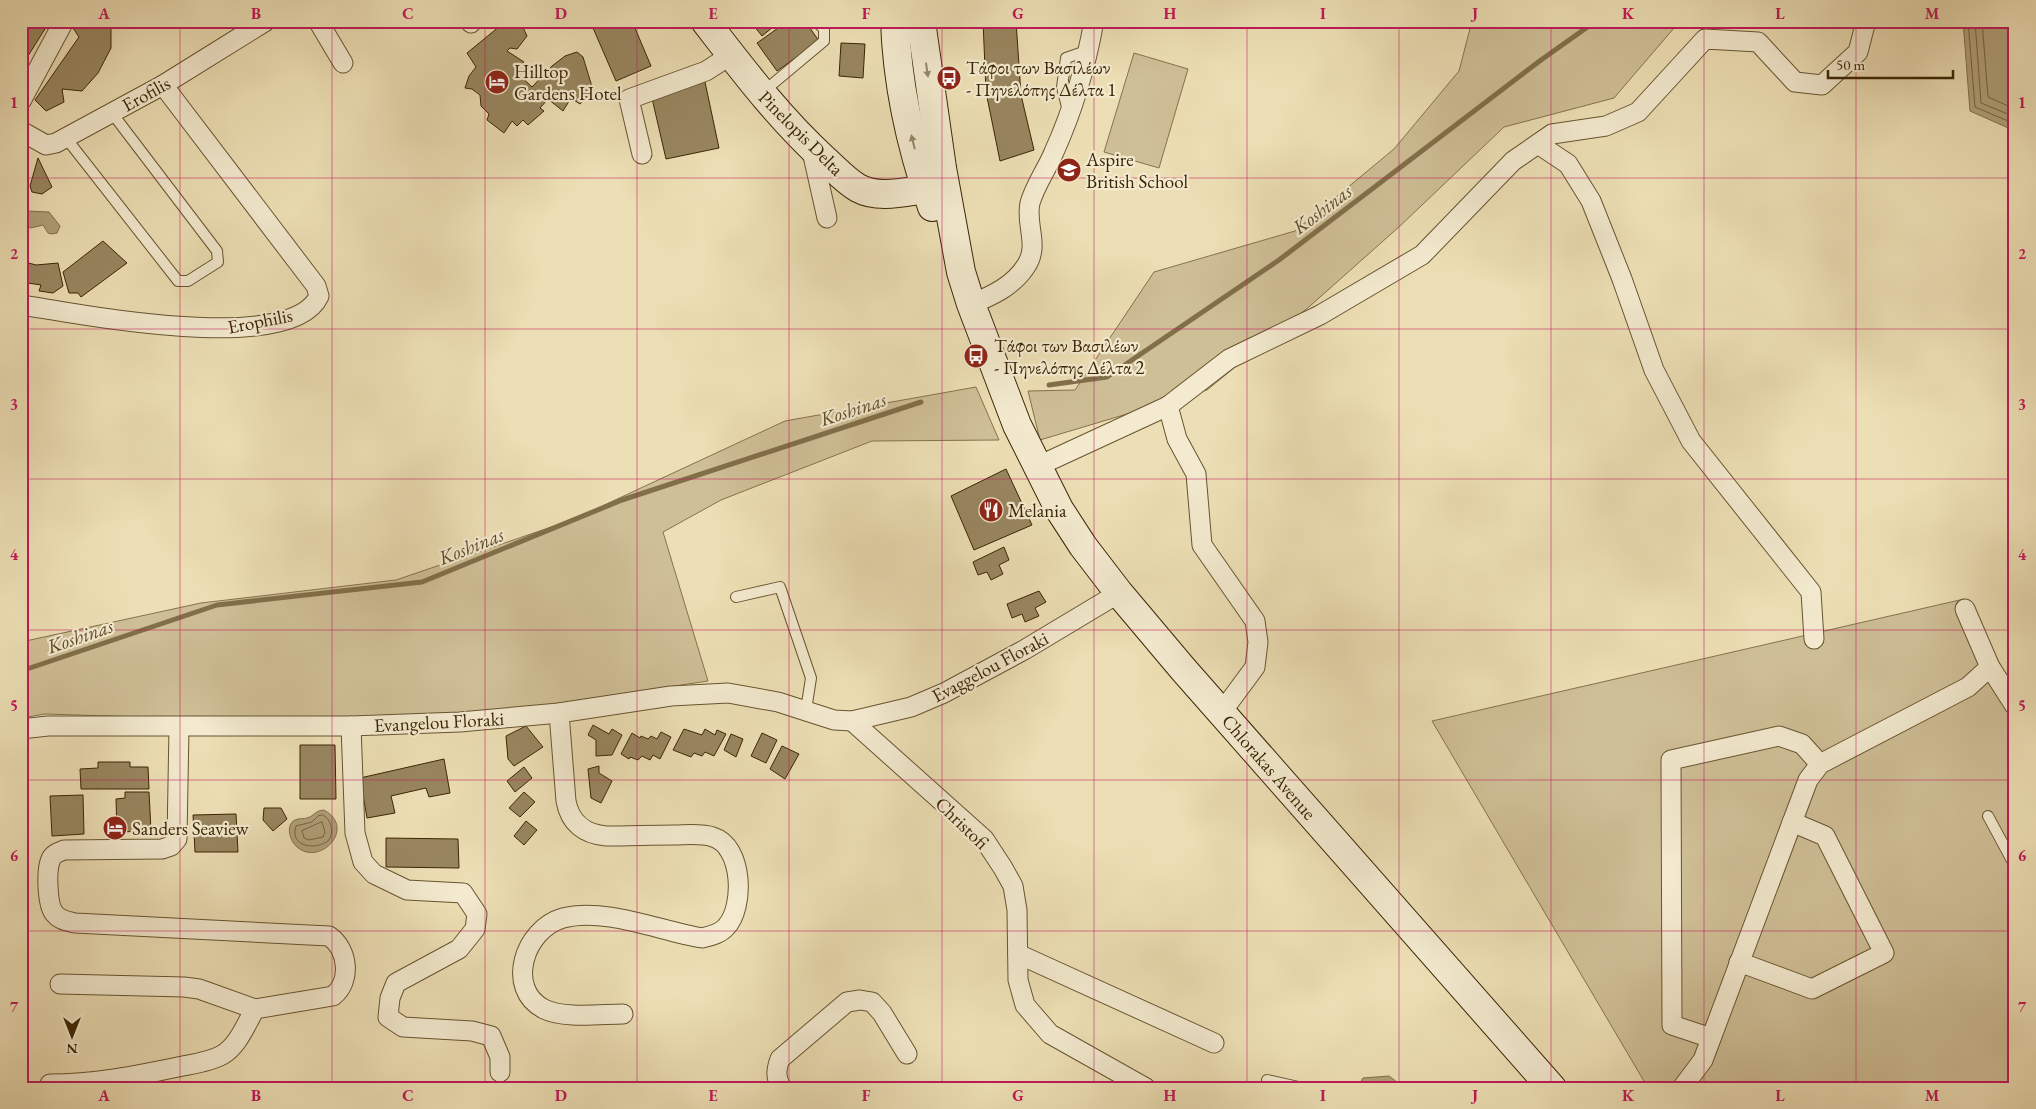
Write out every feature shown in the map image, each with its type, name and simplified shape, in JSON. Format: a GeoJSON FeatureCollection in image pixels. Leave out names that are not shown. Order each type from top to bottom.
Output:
{"type":"FeatureCollection","features":[{"type":"Feature","properties":{"kind":"main road"},"geometry":{"type":"LineString","coordinates":[[895,21],[904,106],[926,189],[940,228],[961,272]]}},
{"type":"Feature","properties":{"kind":"main road"},"geometry":{"type":"LineString","coordinates":[[921,21],[938,141],[961,272]]}},
{"type":"Feature","properties":{"kind":"main road","name":"Pinelopis Delta"},"geometry":{"type":"LineString","coordinates":[[706,22],[761,94],[811,147],[858,188],[874,193],[890,194],[926,189]]}},
{"type":"Feature","properties":{"kind":"main road","name":"Chlorakas Avenue"},"geometry":{"type":"LineString","coordinates":[[961,272],[971,304],[1017,425],[1036,466],[1073,531],[1119,593],[1221,713],[1552,1088]]}},
{"type":"Feature","properties":{"kind":"street"},"geometry":{"type":"LineString","coordinates":[[21,101],[64,21]]}},
{"type":"Feature","properties":{"kind":"street","name":"Erofilis"},"geometry":{"type":"LineString","coordinates":[[21,131],[46,145],[66,138],[163,85],[266,21]]}},
{"type":"Feature","properties":{"kind":"street"},"geometry":{"type":"LineString","coordinates":[[318,21],[343,63]]}},
{"type":"Feature","properties":{"kind":"street"},"geometry":{"type":"LineString","coordinates":[[971,304],[1006,287],[1027,265],[1032,253],[1033,239],[1030,204],[1069,114],[1089,50],[1094,21]]}},
{"type":"Feature","properties":{"kind":"street"},"geometry":{"type":"LineString","coordinates":[[1036,466],[1168,406],[1229,359],[1320,315],[1422,255],[1513,161],[1552,134],[1606,126],[1638,112],[1705,39],[1758,42],[1795,82],[1822,85],[1858,52],[1866,21]]}},
{"type":"Feature","properties":{"kind":"street"},"geometry":{"type":"LineString","coordinates":[[642,154],[629,99],[706,71],[730,55]]}},
{"type":"Feature","properties":{"kind":"street","name":"Erophilis"},"geometry":{"type":"LineString","coordinates":[[21,305],[180,328],[213,330],[279,321],[296,316],[316,303],[319,296],[316,286],[163,85]]}},
{"type":"Feature","properties":{"kind":"street"},"geometry":{"type":"LineString","coordinates":[[1538,144],[1568,164],[1591,201],[1622,279],[1654,370],[1691,441],[1811,592],[1814,639]]}},
{"type":"Feature","properties":{"kind":"street"},"geometry":{"type":"LineString","coordinates":[[811,147],[827,218]]}},
{"type":"Feature","properties":{"kind":"street"},"geometry":{"type":"LineString","coordinates":[[1168,406],[1177,439],[1196,474],[1202,545],[1255,621],[1258,642],[1254,666],[1221,713]]}},
{"type":"Feature","properties":{"kind":"street","name":"Evaggelou Floraki"},"geometry":{"type":"LineString","coordinates":[[852,721],[912,707],[944,693],[1024,650],[1119,593]]}},
{"type":"Feature","properties":{"kind":"street"},"geometry":{"type":"LineString","coordinates":[[1965,609],[1990,667],[2015,706]]}},
{"type":"Feature","properties":{"kind":"street"},"geometry":{"type":"LineString","coordinates":[[1682,1088],[1703,1060],[1808,780],[1820,764],[1968,687],[1990,667]]}},
{"type":"Feature","properties":{"kind":"street","name":"Evangelou Floraki"},"geometry":{"type":"LineString","coordinates":[[21,729],[48,726],[351,726],[460,722],[559,713],[671,696],[728,693],[751,696],[806,710],[834,720],[852,721]]}},
{"type":"Feature","properties":{"kind":"street"},"geometry":{"type":"LineString","coordinates":[[559,713],[568,813],[580,828],[595,835],[606,836],[713,837],[723,843],[735,862],[737,888],[732,918],[726,928],[713,935],[702,938],[621,919],[588,916],[564,918],[536,933],[524,957],[523,971],[524,987],[537,1005],[558,1013],[623,1014]]}},
{"type":"Feature","properties":{"kind":"street","name":"Christofi"},"geometry":{"type":"LineString","coordinates":[[852,721],[984,840],[1013,886],[1017,910],[1018,980],[1025,1005],[1050,1034],[1146,1088]]}},
{"type":"Feature","properties":{"kind":"street"},"geometry":{"type":"LineString","coordinates":[[351,726],[355,833],[363,862],[374,874],[407,890],[463,893],[477,914],[475,929],[459,949],[396,983],[390,998],[388,1017],[402,1027],[472,1031],[491,1036],[500,1057],[500,1072]]}},
{"type":"Feature","properties":{"kind":"street"},"geometry":{"type":"LineString","coordinates":[[60,984],[199,989],[255,1009],[324,999],[334,996],[344,983],[344,957],[337,941],[321,934],[75,923],[63,920],[55,915],[48,900],[48,870],[51,858],[56,853],[64,850],[162,849],[171,846],[177,839],[179,832],[179,727]]}},
{"type":"Feature","properties":{"kind":"street"},"geometry":{"type":"LineString","coordinates":[[1710,1038],[1672,1025],[1671,760],[1779,736],[1793,739],[1802,744],[1820,764]]}},
{"type":"Feature","properties":{"kind":"street"},"geometry":{"type":"LineString","coordinates":[[1739,962],[1812,989],[1884,953],[1825,836],[1792,822]]}},
{"type":"Feature","properties":{"kind":"street"},"geometry":{"type":"LineString","coordinates":[[1018,954],[1214,1043]]}},
{"type":"Feature","properties":{"kind":"street"},"geometry":{"type":"LineString","coordinates":[[782,1088],[777,1081],[776,1069],[780,1059],[847,1002],[860,1000],[872,1002],[882,1013],[907,1054]]}},
{"type":"Feature","properties":{"kind":"street"},"geometry":{"type":"LineString","coordinates":[[50,1084],[85,1083],[125,1078],[222,1056],[232,1048],[255,1009]]}},
{"type":"Feature","properties":{"kind":"lane"},"geometry":{"type":"LineString","coordinates":[[761,94],[824,41],[824,29],[816,21]]}},
{"type":"Feature","properties":{"kind":"lane"},"geometry":{"type":"LineString","coordinates":[[66,138],[178,281],[188,281],[218,262],[217,251],[112,113]]}},
{"type":"Feature","properties":{"kind":"lane"},"geometry":{"type":"LineString","coordinates":[[736,597],[780,587],[811,678],[806,710]]}},
{"type":"Feature","properties":{"kind":"lane"},"geometry":{"type":"LineString","coordinates":[[1988,816],[2014,862]]}},
{"type":"Feature","properties":{"kind":"lane"},"geometry":{"type":"LineString","coordinates":[[1267,1080],[1304,1088]]}},
{"type":"Feature","properties":{"kind":"shaded area"},"geometry":{"type":"Polygon","coordinates":[[[1472,21],[1680,21],[1614,98],[1504,127],[1400,226],[1310,306],[1207,390],[1040,440],[1028,391],[1075,390],[1154,272],[1295,231],[1394,149],[1459,71],[1472,21]]]}},
{"type":"Feature","properties":{"kind":"shaded area"},"geometry":{"type":"Polygon","coordinates":[[[1134,53],[1188,69],[1159,168],[1104,152],[1134,53]]]}},
{"type":"Feature","properties":{"kind":"shaded area"},"geometry":{"type":"Polygon","coordinates":[[[976,387],[999,440],[872,441],[721,500],[663,532],[708,681],[460,718],[204,719],[45,714],[21,718],[21,642],[201,603],[396,580],[572,520],[785,421],[976,387]]]}},
{"type":"Feature","properties":{"kind":"shaded area"},"geometry":{"type":"Polygon","coordinates":[[[1964,599],[2015,691],[2015,1088],[1648,1088],[1432,721],[1964,599]]]}},
{"type":"Feature","properties":{"kind":"water"},"geometry":{"type":"Polygon","coordinates":[[[1963,21],[2015,21],[2015,131],[1970,111],[1963,21]]]}},
{"type":"Feature","properties":{"kind":"water"},"geometry":{"type":"Polygon","coordinates":[[[26,211],[49,212],[60,226],[57,233],[48,233],[43,225],[31,228],[25,226],[21,217],[26,211]]]}},
{"type":"Feature","properties":{"kind":"water"},"geometry":{"type":"Polygon","coordinates":[[[324,810],[333,818],[337,826],[336,835],[332,843],[316,852],[306,852],[297,847],[292,841],[289,829],[292,822],[324,810]]]}},
{"type":"Feature","properties":{"kind":"water"},"geometry":{"type":"Polygon","coordinates":[[[1389,1076],[1405,1088],[1357,1088],[1363,1078],[1389,1076]]]}},
{"type":"Feature","properties":{"kind":"building"},"geometry":{"type":"Polygon","coordinates":[[[21,21],[50,21],[21,67],[21,21]]]}},
{"type":"Feature","properties":{"kind":"building"},"geometry":{"type":"Polygon","coordinates":[[[75,21],[107,21],[111,26],[111,48],[98,73],[82,91],[62,89],[64,102],[46,111],[35,100],[79,37],[73,28],[75,21]]]}},
{"type":"Feature","properties":{"kind":"building","name":"Hilltop Gardens Hotel"},"geometry":{"type":"Polygon","coordinates":[[[506,21],[520,21],[527,36],[517,49],[510,48],[507,51],[524,62],[514,70],[532,87],[552,66],[565,56],[577,52],[583,57],[593,90],[580,104],[571,98],[563,111],[548,99],[540,108],[544,111],[528,125],[523,120],[517,126],[512,121],[504,133],[487,120],[489,114],[481,106],[480,95],[472,89],[465,88],[469,76],[476,67],[467,53],[506,21]]]}},
{"type":"Feature","properties":{"kind":"building"},"geometry":{"type":"Polygon","coordinates":[[[590,21],[632,21],[651,66],[616,81],[590,21]]]}},
{"type":"Feature","properties":{"kind":"building"},"geometry":{"type":"Polygon","coordinates":[[[750,21],[777,21],[778,23],[762,36],[750,21]]]}},
{"type":"Feature","properties":{"kind":"building"},"geometry":{"type":"Polygon","coordinates":[[[788,21],[805,21],[819,41],[777,71],[757,43],[788,21]]]}},
{"type":"Feature","properties":{"kind":"building"},"geometry":{"type":"Polygon","coordinates":[[[983,21],[1016,21],[1021,95],[1034,150],[1000,161],[986,92],[983,21]]]}},
{"type":"Feature","properties":{"kind":"building"},"geometry":{"type":"Polygon","coordinates":[[[841,43],[865,44],[863,78],[839,76],[841,43]]]}},
{"type":"Feature","properties":{"kind":"building"},"geometry":{"type":"Polygon","coordinates":[[[705,82],[719,148],[666,159],[651,94],[705,82]]]}},
{"type":"Feature","properties":{"kind":"building"},"geometry":{"type":"Polygon","coordinates":[[[38,158],[52,187],[42,194],[32,192],[30,186],[38,158]]]}},
{"type":"Feature","properties":{"kind":"building"},"geometry":{"type":"Polygon","coordinates":[[[103,241],[127,263],[81,297],[78,293],[69,293],[63,272],[103,241]]]}},
{"type":"Feature","properties":{"kind":"building"},"geometry":{"type":"Polygon","coordinates":[[[21,261],[36,265],[58,263],[63,286],[53,293],[39,291],[41,285],[21,282],[21,261]]]}},
{"type":"Feature","properties":{"kind":"building","name":"Melania"},"geometry":{"type":"Polygon","coordinates":[[[1006,469],[1032,525],[974,550],[951,496],[1006,469]]]}},
{"type":"Feature","properties":{"kind":"building"},"geometry":{"type":"Polygon","coordinates":[[[1004,547],[1009,560],[999,565],[1003,574],[991,580],[987,572],[978,575],[973,562],[1004,547]]]}},
{"type":"Feature","properties":{"kind":"building"},"geometry":{"type":"Polygon","coordinates":[[[1039,591],[1046,602],[1035,608],[1039,616],[1025,622],[1022,614],[1012,618],[1007,604],[1039,591]]]}},
{"type":"Feature","properties":{"kind":"building"},"geometry":{"type":"Polygon","coordinates":[[[593,725],[609,734],[612,729],[622,735],[612,755],[596,756],[596,740],[588,735],[593,725]]]}},
{"type":"Feature","properties":{"kind":"building"},"geometry":{"type":"Polygon","coordinates":[[[526,726],[543,747],[514,766],[508,759],[506,736],[526,726]]]}},
{"type":"Feature","properties":{"kind":"building"},"geometry":{"type":"Polygon","coordinates":[[[684,729],[702,735],[705,729],[715,735],[717,730],[726,734],[714,756],[705,752],[702,756],[694,753],[691,757],[673,750],[684,729]]]}},
{"type":"Feature","properties":{"kind":"building"},"geometry":{"type":"Polygon","coordinates":[[[661,732],[671,737],[660,759],[653,755],[650,760],[642,756],[638,760],[630,757],[629,759],[621,754],[632,733],[640,738],[641,736],[648,739],[651,736],[657,739],[661,732]]]}},
{"type":"Feature","properties":{"kind":"building"},"geometry":{"type":"Polygon","coordinates":[[[762,733],[777,740],[766,763],[751,756],[762,733]]]}},
{"type":"Feature","properties":{"kind":"building"},"geometry":{"type":"Polygon","coordinates":[[[731,734],[743,739],[736,757],[724,750],[731,734]]]}},
{"type":"Feature","properties":{"kind":"building"},"geometry":{"type":"Polygon","coordinates":[[[300,745],[335,745],[336,799],[300,799],[300,745]]]}},
{"type":"Feature","properties":{"kind":"building"},"geometry":{"type":"Polygon","coordinates":[[[782,746],[799,754],[785,779],[770,769],[782,746]]]}},
{"type":"Feature","properties":{"kind":"building"},"geometry":{"type":"Polygon","coordinates":[[[444,759],[450,793],[429,797],[426,788],[391,796],[395,813],[367,818],[360,778],[444,759]]]}},
{"type":"Feature","properties":{"kind":"building"},"geometry":{"type":"Polygon","coordinates":[[[98,762],[130,762],[130,767],[148,767],[149,789],[81,789],[80,769],[98,768],[98,762]]]}},
{"type":"Feature","properties":{"kind":"building"},"geometry":{"type":"Polygon","coordinates":[[[599,766],[599,773],[612,781],[601,803],[591,798],[588,769],[599,766]]]}},
{"type":"Feature","properties":{"kind":"building"},"geometry":{"type":"Polygon","coordinates":[[[524,767],[532,778],[515,792],[507,781],[524,767]]]}},
{"type":"Feature","properties":{"kind":"building"},"geometry":{"type":"Polygon","coordinates":[[[125,792],[149,792],[151,831],[117,832],[116,799],[125,798],[125,792]]]}},
{"type":"Feature","properties":{"kind":"building"},"geometry":{"type":"Polygon","coordinates":[[[524,792],[535,802],[520,817],[509,808],[524,792]]]}},
{"type":"Feature","properties":{"kind":"building"},"geometry":{"type":"Polygon","coordinates":[[[83,795],[84,834],[52,836],[50,796],[83,795]]]}},
{"type":"Feature","properties":{"kind":"building"},"geometry":{"type":"Polygon","coordinates":[[[264,808],[281,808],[287,819],[273,831],[263,820],[264,808]]]}},
{"type":"Feature","properties":{"kind":"building"},"geometry":{"type":"Polygon","coordinates":[[[236,814],[238,852],[195,852],[193,815],[236,814]]]}},
{"type":"Feature","properties":{"kind":"building"},"geometry":{"type":"Polygon","coordinates":[[[526,821],[537,830],[524,845],[514,836],[526,821]]]}},
{"type":"Feature","properties":{"kind":"building"},"geometry":{"type":"Polygon","coordinates":[[[386,838],[458,839],[459,868],[386,867],[386,838]]]}},
{"type":"Feature","properties":{"kind":"waterway","name":"Koshinas"},"geometry":{"type":"LineString","coordinates":[[1049,385],[1107,377],[1279,260],[1541,60],[1596,21]]}},
{"type":"Feature","properties":{"kind":"waterway","name":"Koshinas"},"geometry":{"type":"LineString","coordinates":[[21,671],[217,605],[422,582],[622,500],[921,402]]}},
{"type":"Feature","properties":{"kind":"place","name":"Τάφοι των Βασιλέων - Πηνελόπης Δέλτα 1"},"geometry":{"type":"Point","coordinates":[949,78]}},
{"type":"Feature","properties":{"kind":"place","name":"Hilltop Gardens Hotel"},"geometry":{"type":"Point","coordinates":[497,82]}},
{"type":"Feature","properties":{"kind":"place","name":"Aspire British School"},"geometry":{"type":"Point","coordinates":[1069,170]}},
{"type":"Feature","properties":{"kind":"place","name":"Τάφοι των Βασιλέων - Πηνελόπης Δέλτα 2"},"geometry":{"type":"Point","coordinates":[976,356]}},
{"type":"Feature","properties":{"kind":"place","name":"Melania"},"geometry":{"type":"Point","coordinates":[991,510]}},
{"type":"Feature","properties":{"kind":"place","name":"Sanders Seaview"},"geometry":{"type":"Point","coordinates":[115,828]}}]}
